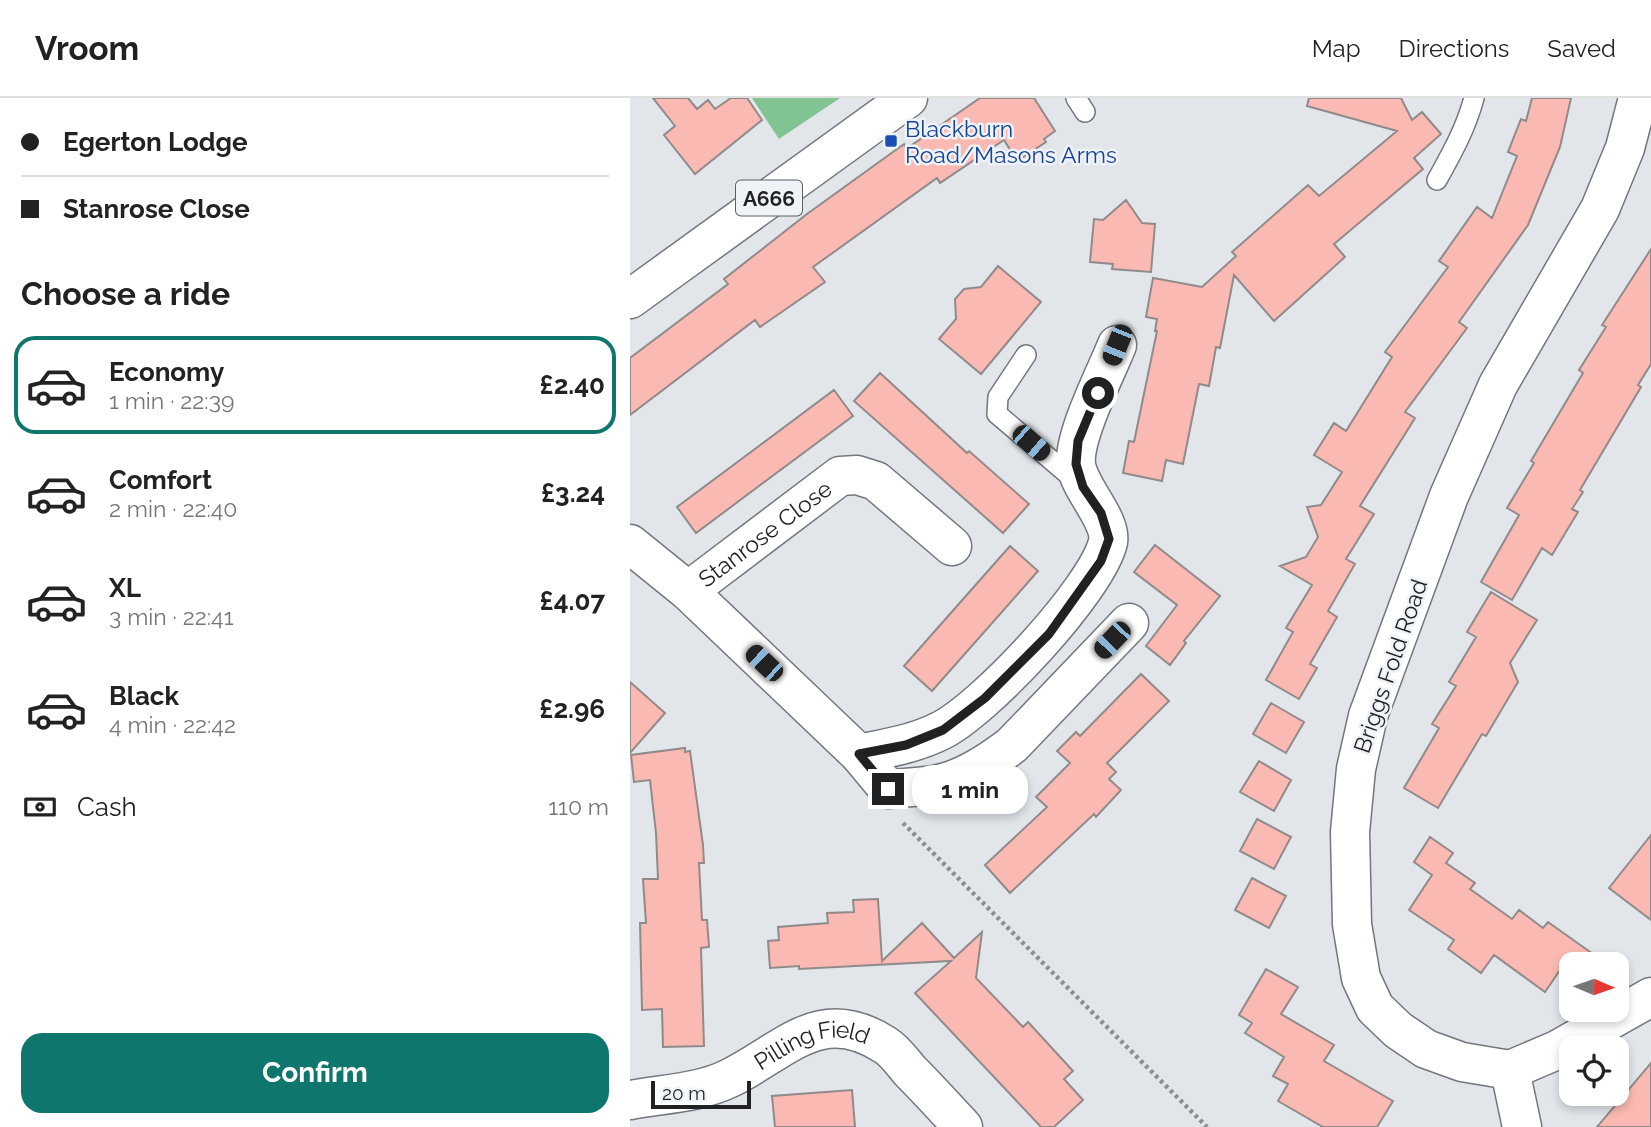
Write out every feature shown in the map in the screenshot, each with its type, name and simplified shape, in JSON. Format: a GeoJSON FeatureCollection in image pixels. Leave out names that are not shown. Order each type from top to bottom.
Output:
{"type":"FeatureCollection","features":[{"type":"Feature","properties":{"kind":"main road","name":"A666"},"geometry":{"type":"LineString","coordinates":[[630,299],[908,98]]}},
{"type":"Feature","properties":{"kind":"main road","name":"Briggs Fold Road"},"geometry":{"type":"LineString","coordinates":[[1510,1070],[1462,1062],[1426,1049],[1398,1030],[1375,1008],[1361,978],[1352,924],[1350,832],[1356,769],[1368,716],[1444,509],[1474,436],[1498,384],[1600,209],[1625,148],[1638,98]]}},
{"type":"Feature","properties":{"kind":"main road"},"geometry":{"type":"LineString","coordinates":[[859,754],[906,745],[943,730],[985,698],[1049,634],[1101,561],[1109,539],[1101,513],[1083,487],[1076,464],[1078,441],[1117,345]]}},
{"type":"Feature","properties":{"kind":"main road","name":"Stanrose Close"},"geometry":{"type":"LineString","coordinates":[[688,591],[840,476],[857,475],[876,481],[905,523],[952,546]]}},
{"type":"Feature","properties":{"kind":"main road","name":"Stanrose Close"},"geometry":{"type":"LineString","coordinates":[[630,544],[688,591],[859,754],[888,789]]}},
{"type":"Feature","properties":{"kind":"main road"},"geometry":{"type":"LineString","coordinates":[[888,789],[935,785],[970,772],[998,756],[1012,745],[1129,623]]}},
{"type":"Feature","properties":{"kind":"main road"},"geometry":{"type":"LineString","coordinates":[[1522,1127],[1510,1070],[1557,1050],[1651,997]]}},
{"type":"Feature","properties":{"kind":"main road","name":"Pilling Field"},"geometry":{"type":"LineString","coordinates":[[630,1100],[709,1087],[730,1078],[790,1041],[813,1031],[837,1027],[863,1032],[888,1046],[963,1127]]}},
{"type":"Feature","properties":{"kind":"lane"},"geometry":{"type":"LineString","coordinates":[[1437,180],[1461,137],[1474,98]]}},
{"type":"Feature","properties":{"kind":"lane"},"geometry":{"type":"LineString","coordinates":[[1026,355],[998,397],[997,414],[1083,487]]}},
{"type":"Feature","properties":{"kind":"path"},"geometry":{"type":"LineString","coordinates":[[888,789],[904,824],[1207,1127]]}},
{"type":"Feature","properties":{"kind":"green space"},"geometry":{"type":"Polygon","coordinates":[[[752,98],[840,98],[779,139],[752,98]]]}},
{"type":"Feature","properties":{"kind":"building"},"geometry":{"type":"Polygon","coordinates":[[[653,98],[688,98],[697,109],[708,100],[715,109],[731,98],[747,98],[762,120],[695,174],[664,135],[675,126],[653,98]]]}},
{"type":"Feature","properties":{"kind":"building"},"geometry":{"type":"Polygon","coordinates":[[[980,98],[1034,98],[1055,131],[1044,139],[1046,142],[1017,161],[1004,140],[940,183],[937,178],[813,267],[825,282],[760,327],[755,320],[630,415],[630,358],[728,284],[724,279],[807,214],[904,144],[906,149],[980,98]]]}},
{"type":"Feature","properties":{"kind":"building"},"geometry":{"type":"Polygon","coordinates":[[[1309,98],[1401,98],[1412,120],[1422,112],[1441,134],[1414,158],[1423,169],[1334,244],[1345,257],[1274,321],[1234,275],[1220,348],[1216,347],[1209,386],[1199,384],[1183,464],[1166,460],[1162,481],[1123,473],[1129,441],[1134,442],[1157,331],[1157,319],[1146,317],[1153,278],[1202,287],[1236,256],[1232,252],[1308,185],[1319,196],[1397,131],[1307,106],[1309,98]]]}},
{"type":"Feature","properties":{"kind":"building"},"geometry":{"type":"Polygon","coordinates":[[[1532,98],[1571,98],[1560,147],[1528,225],[1459,322],[1467,328],[1405,412],[1415,418],[1360,506],[1374,514],[1346,559],[1355,564],[1328,611],[1337,617],[1310,664],[1317,668],[1299,699],[1266,680],[1293,632],[1286,628],[1312,585],[1280,566],[1306,557],[1318,537],[1307,507],[1321,505],[1342,472],[1314,455],[1334,423],[1346,431],[1392,357],[1385,352],[1448,267],[1439,261],[1477,207],[1492,218],[1517,156],[1508,152],[1521,119],[1526,121],[1532,98]]]}},
{"type":"Feature","properties":{"kind":"building"},"geometry":{"type":"Polygon","coordinates":[[[1126,200],[1142,223],[1155,224],[1151,272],[1112,269],[1113,264],[1090,262],[1094,219],[1103,220],[1126,200]]]}},
{"type":"Feature","properties":{"kind":"building"},"geometry":{"type":"Polygon","coordinates":[[[1651,249],[1651,364],[1638,385],[1641,387],[1580,490],[1583,492],[1572,509],[1578,512],[1552,555],[1542,548],[1512,600],[1481,582],[1519,515],[1507,508],[1534,463],[1531,461],[1583,373],[1579,370],[1606,327],[1602,325],[1651,249]]]}},
{"type":"Feature","properties":{"kind":"building"},"geometry":{"type":"Polygon","coordinates":[[[998,266],[1041,302],[981,374],[939,339],[956,319],[955,299],[964,289],[981,287],[998,266]]]}},
{"type":"Feature","properties":{"kind":"building"},"geometry":{"type":"Polygon","coordinates":[[[880,373],[967,453],[969,451],[1029,504],[1003,533],[854,401],[880,373]]]}},
{"type":"Feature","properties":{"kind":"building"},"geometry":{"type":"Polygon","coordinates":[[[834,390],[853,416],[696,533],[677,507],[834,390]]]}},
{"type":"Feature","properties":{"kind":"building"},"geometry":{"type":"Polygon","coordinates":[[[1155,545],[1220,596],[1184,641],[1186,643],[1170,665],[1146,646],[1177,605],[1134,572],[1155,545]]]}},
{"type":"Feature","properties":{"kind":"building"},"geometry":{"type":"Polygon","coordinates":[[[1010,546],[1038,571],[932,691],[904,666],[1010,546]]]}},
{"type":"Feature","properties":{"kind":"building"},"geometry":{"type":"Polygon","coordinates":[[[1491,592],[1537,620],[1510,663],[1518,682],[1486,736],[1482,734],[1438,808],[1404,788],[1439,728],[1432,724],[1456,686],[1449,682],[1476,637],[1467,632],[1491,592]]]}},
{"type":"Feature","properties":{"kind":"building"},"geometry":{"type":"Polygon","coordinates":[[[1141,674],[1169,701],[1107,763],[1116,772],[1109,779],[1121,790],[1096,817],[1094,814],[1010,893],[985,865],[1047,807],[1036,797],[1070,763],[1057,751],[1076,732],[1080,736],[1141,674]]]}},
{"type":"Feature","properties":{"kind":"building"},"geometry":{"type":"Polygon","coordinates":[[[630,682],[665,713],[630,753],[630,682]]]}},
{"type":"Feature","properties":{"kind":"building"},"geometry":{"type":"Polygon","coordinates":[[[1271,703],[1304,722],[1286,753],[1253,734],[1271,703]]]}},
{"type":"Feature","properties":{"kind":"building"},"geometry":{"type":"Polygon","coordinates":[[[685,748],[685,752],[690,751],[703,845],[704,863],[699,863],[702,920],[707,920],[709,947],[701,948],[704,1046],[663,1047],[662,1009],[642,1010],[640,923],[646,923],[643,879],[658,879],[650,780],[634,782],[631,755],[685,748]]]}},
{"type":"Feature","properties":{"kind":"building"},"geometry":{"type":"Polygon","coordinates":[[[1259,761],[1291,780],[1274,811],[1240,792],[1259,761]]]}},
{"type":"Feature","properties":{"kind":"building"},"geometry":{"type":"Polygon","coordinates":[[[1257,819],[1291,837],[1274,869],[1240,851],[1257,819]]]}},
{"type":"Feature","properties":{"kind":"building"},"geometry":{"type":"Polygon","coordinates":[[[1651,835],[1651,920],[1609,888],[1651,835]]]}},
{"type":"Feature","properties":{"kind":"building"},"geometry":{"type":"Polygon","coordinates":[[[1430,837],[1453,853],[1446,863],[1475,883],[1470,889],[1512,919],[1519,910],[1543,928],[1548,922],[1590,952],[1559,952],[1559,971],[1545,992],[1494,955],[1481,973],[1448,949],[1454,940],[1409,910],[1432,875],[1414,862],[1430,837]]]}},
{"type":"Feature","properties":{"kind":"building"},"geometry":{"type":"Polygon","coordinates":[[[1252,878],[1286,896],[1269,928],[1235,910],[1252,878]]]}},
{"type":"Feature","properties":{"kind":"building"},"geometry":{"type":"Polygon","coordinates":[[[878,899],[882,961],[922,923],[954,958],[982,932],[976,978],[1023,1027],[1028,1022],[1073,1071],[1064,1079],[1083,1100],[1054,1127],[1041,1127],[915,993],[951,961],[799,969],[799,966],[770,968],[768,941],[779,940],[778,927],[828,923],[827,913],[854,912],[853,900],[878,899]]]}},
{"type":"Feature","properties":{"kind":"building"},"geometry":{"type":"Polygon","coordinates":[[[1266,969],[1298,987],[1281,1014],[1334,1045],[1324,1061],[1393,1101],[1377,1127],[1323,1127],[1278,1101],[1288,1084],[1273,1076],[1284,1057],[1245,1033],[1252,1023],[1239,1015],[1266,969]]]}},
{"type":"Feature","properties":{"kind":"building"},"geometry":{"type":"Polygon","coordinates":[[[1651,1063],[1651,1127],[1597,1127],[1615,1106],[1629,1106],[1629,1089],[1651,1063]]]}},
{"type":"Feature","properties":{"kind":"building"},"geometry":{"type":"Polygon","coordinates":[[[852,1090],[855,1127],[775,1127],[772,1096],[852,1090]]]}},
{"type":"Feature","properties":{"kind":"place","name":"Blackburn Road/Masons Arms"},"geometry":{"type":"Point","coordinates":[891,141]}},
{"type":"Feature","properties":{"kind":"route"},"geometry":{"type":"LineString","coordinates":[[888,789],[859,754],[906,745],[943,730],[985,698],[1049,634],[1101,561],[1109,539],[1101,513],[1083,487],[1076,464],[1078,441],[1098,393]]}}]}
